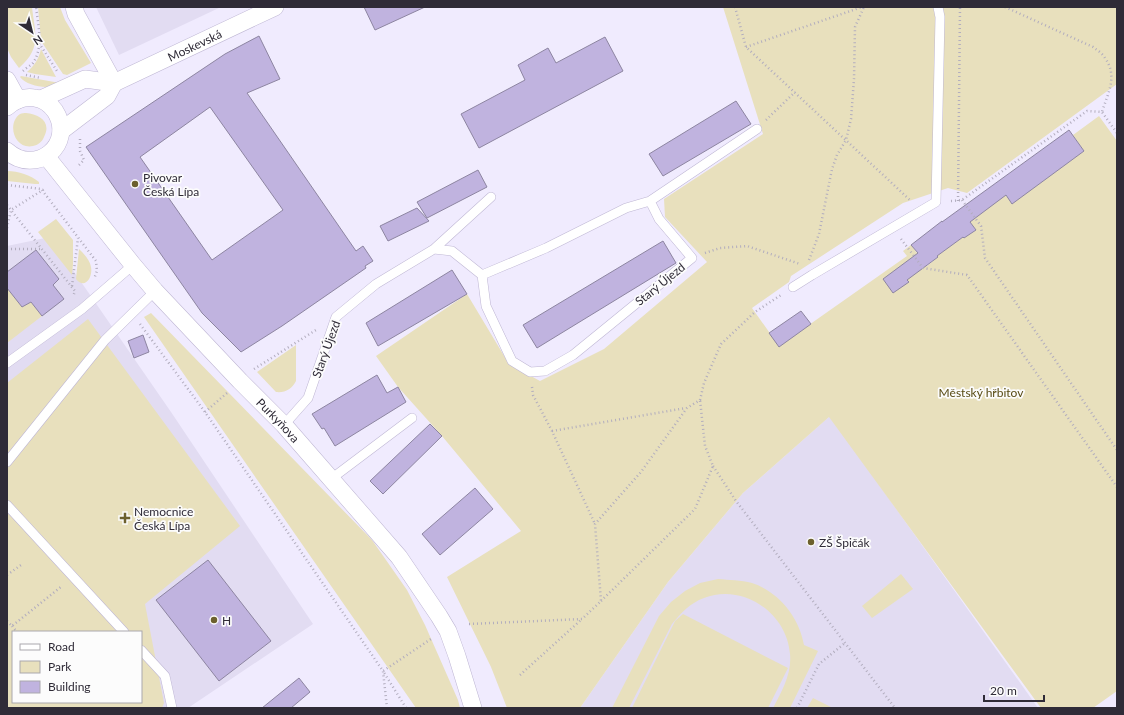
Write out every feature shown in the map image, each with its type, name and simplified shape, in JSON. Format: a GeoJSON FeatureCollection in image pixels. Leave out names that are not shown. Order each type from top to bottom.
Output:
{"type":"FeatureCollection","features":[{"type":"Feature","properties":{"kind":"street"},"geometry":{"type":"LineString","coordinates":[[74,7],[114,83]]}},
{"type":"Feature","properties":{"kind":"street","name":"Moskevská"},"geometry":{"type":"LineString","coordinates":[[114,83],[275,7]]}},
{"type":"Feature","properties":{"kind":"street"},"geometry":{"type":"LineString","coordinates":[[7,80],[12,103],[25,98],[41,99],[86,79],[114,83]]}},
{"type":"Feature","properties":{"kind":"street"},"geometry":{"type":"LineString","coordinates":[[62,131],[107,96],[114,83]]}},
{"type":"Feature","properties":{"kind":"street"},"geometry":{"type":"LineString","coordinates":[[11,158],[29,161],[38,160],[54,150],[57,145],[62,131],[59,118],[52,106],[41,99]]}},
{"type":"Feature","properties":{"kind":"street","name":"Purkyňova"},"geometry":{"type":"LineString","coordinates":[[46,156],[155,291],[284,425],[399,557],[448,631],[473,708]]}},
{"type":"Feature","properties":{"kind":"lane"},"geometry":{"type":"LineString","coordinates":[[793,287],[936,202],[940,17],[938,7]]}},
{"type":"Feature","properties":{"kind":"lane"},"geometry":{"type":"LineString","coordinates":[[482,275],[546,248],[626,208],[650,201],[757,129]]}},
{"type":"Feature","properties":{"kind":"lane","name":"Starý Újezd"},"geometry":{"type":"LineString","coordinates":[[284,425],[308,398],[336,317],[376,284],[434,249],[491,197]]}},
{"type":"Feature","properties":{"kind":"lane","name":"Starý Újezd"},"geometry":{"type":"LineString","coordinates":[[530,372],[545,372],[573,355],[692,258],[659,219],[650,201]]}},
{"type":"Feature","properties":{"kind":"lane"},"geometry":{"type":"LineString","coordinates":[[434,249],[452,251],[482,275],[486,306],[512,361],[530,372]]}},
{"type":"Feature","properties":{"kind":"lane"},"geometry":{"type":"LineString","coordinates":[[7,363],[82,309],[133,265]]}},
{"type":"Feature","properties":{"kind":"lane"},"geometry":{"type":"LineString","coordinates":[[7,462],[105,340],[155,291]]}},
{"type":"Feature","properties":{"kind":"lane"},"geometry":{"type":"LineString","coordinates":[[331,479],[412,418]]}},
{"type":"Feature","properties":{"kind":"lane"},"geometry":{"type":"LineString","coordinates":[[7,505],[123,631]]}},
{"type":"Feature","properties":{"kind":"lane"},"geometry":{"type":"LineString","coordinates":[[142,651],[165,676],[172,708]]}},
{"type":"Feature","properties":{"kind":"path"},"geometry":{"type":"LineString","coordinates":[[36,7],[39,43],[38,53],[32,64],[19,74],[45,78]]}},
{"type":"Feature","properties":{"kind":"path"},"geometry":{"type":"LineString","coordinates":[[735,7],[746,47],[922,211]]}},
{"type":"Feature","properties":{"kind":"path"},"geometry":{"type":"LineString","coordinates":[[746,47],[863,7]]}},
{"type":"Feature","properties":{"kind":"path"},"geometry":{"type":"LineString","coordinates":[[806,266],[819,234],[832,169],[837,155],[846,140],[851,119],[854,79],[855,27],[863,7]]}},
{"type":"Feature","properties":{"kind":"path"},"geometry":{"type":"LineString","coordinates":[[958,201],[960,7]]}},
{"type":"Feature","properties":{"kind":"path"},"geometry":{"type":"LineString","coordinates":[[1005,7],[1093,47],[1105,57],[1112,72],[1112,84],[1102,112]]}},
{"type":"Feature","properties":{"kind":"path"},"geometry":{"type":"LineString","coordinates":[[39,43],[59,74]]}},
{"type":"Feature","properties":{"kind":"path"},"geometry":{"type":"LineString","coordinates":[[757,129],[795,92]]}},
{"type":"Feature","properties":{"kind":"path"},"geometry":{"type":"LineString","coordinates":[[936,202],[962,200],[1087,111],[1102,112]]}},
{"type":"Feature","properties":{"kind":"path"},"geometry":{"type":"LineString","coordinates":[[1102,112],[1117,133]]}},
{"type":"Feature","properties":{"kind":"path"},"geometry":{"type":"LineString","coordinates":[[79,165],[84,160],[80,151],[80,137]]}},
{"type":"Feature","properties":{"kind":"path"},"geometry":{"type":"LineString","coordinates":[[7,185],[44,189],[96,261],[97,271],[94,279]]}},
{"type":"Feature","properties":{"kind":"path"},"geometry":{"type":"LineString","coordinates":[[7,228],[11,210],[44,189]]}},
{"type":"Feature","properties":{"kind":"path"},"geometry":{"type":"LineString","coordinates":[[962,200],[981,226],[984,258],[1117,450]]}},
{"type":"Feature","properties":{"kind":"path"},"geometry":{"type":"LineString","coordinates":[[7,206],[75,291],[72,297],[78,293]]}},
{"type":"Feature","properties":{"kind":"path"},"geometry":{"type":"LineString","coordinates":[[893,228],[923,268],[967,275],[1117,487]]}},
{"type":"Feature","properties":{"kind":"path"},"geometry":{"type":"LineString","coordinates":[[72,287],[78,237]]}},
{"type":"Feature","properties":{"kind":"path"},"geometry":{"type":"LineString","coordinates":[[692,258],[720,248],[748,246],[806,266],[812,275]]}},
{"type":"Feature","properties":{"kind":"path"},"geometry":{"type":"LineString","coordinates":[[7,249],[42,249]]}},
{"type":"Feature","properties":{"kind":"path"},"geometry":{"type":"LineString","coordinates":[[793,287],[755,312],[721,344],[704,384],[700,400],[705,446],[713,466],[736,501],[896,708]]}},
{"type":"Feature","properties":{"kind":"path"},"geometry":{"type":"LineString","coordinates":[[254,369],[336,317]]}},
{"type":"Feature","properties":{"kind":"path"},"geometry":{"type":"LineString","coordinates":[[135,329],[140,324],[204,412],[383,671],[406,708]]}},
{"type":"Feature","properties":{"kind":"path"},"geometry":{"type":"LineString","coordinates":[[530,372],[533,395],[552,431],[595,524],[601,601]]}},
{"type":"Feature","properties":{"kind":"path"},"geometry":{"type":"LineString","coordinates":[[204,412],[227,393]]}},
{"type":"Feature","properties":{"kind":"path"},"geometry":{"type":"LineString","coordinates":[[552,431],[687,408],[700,400]]}},
{"type":"Feature","properties":{"kind":"path"},"geometry":{"type":"LineString","coordinates":[[595,524],[641,472],[687,408]]}},
{"type":"Feature","properties":{"kind":"path"},"geometry":{"type":"LineString","coordinates":[[520,675],[601,601],[695,509],[713,466]]}},
{"type":"Feature","properties":{"kind":"path"},"geometry":{"type":"LineString","coordinates":[[7,575],[21,565]]}},
{"type":"Feature","properties":{"kind":"path"},"geometry":{"type":"LineString","coordinates":[[12,626],[62,586]]}},
{"type":"Feature","properties":{"kind":"path"},"geometry":{"type":"LineString","coordinates":[[469,624],[582,619]]}},
{"type":"Feature","properties":{"kind":"path"},"geometry":{"type":"LineString","coordinates":[[7,621],[16,631]]}},
{"type":"Feature","properties":{"kind":"path"},"geometry":{"type":"LineString","coordinates":[[383,671],[433,638]]}},
{"type":"Feature","properties":{"kind":"path"},"geometry":{"type":"LineString","coordinates":[[796,708],[819,664],[845,643]]}},
{"type":"Feature","properties":{"kind":"path"},"geometry":{"type":"LineString","coordinates":[[383,671],[387,708]]}},
{"type":"Feature","properties":{"kind":"shaded area"},"geometry":{"type":"Polygon","coordinates":[[[96,7],[221,7],[119,55],[96,7]]]}},
{"type":"Feature","properties":{"kind":"shaded area","name":"Nemocnice Česká Lípa"},"geometry":{"type":"Polygon","coordinates":[[[50,237],[171,412],[313,624],[188,708],[7,708],[7,246],[50,237]]]}},
{"type":"Feature","properties":{"kind":"shaded area","name":"ZŠ Špičák"},"geometry":{"type":"Polygon","coordinates":[[[830,416],[1038,708],[580,708],[668,582],[743,493],[830,416]]]}},
{"type":"Feature","properties":{"kind":"green space"},"geometry":{"type":"Polygon","coordinates":[[[7,7],[32,7],[35,33],[34,47],[26,61],[19,68],[11,57],[7,48],[7,7]]]}},
{"type":"Feature","properties":{"kind":"green space"},"geometry":{"type":"Polygon","coordinates":[[[38,7],[60,7],[65,20],[91,63],[67,75],[63,74],[41,41],[38,7]]]}},
{"type":"Feature","properties":{"kind":"green space","name":"Městský hřbitov"},"geometry":{"type":"Polygon","coordinates":[[[723,7],[1117,7],[1117,84],[967,193],[948,188],[903,203],[791,276],[789,282],[752,308],[779,346],[907,256],[903,251],[911,245],[927,266],[938,257],[937,256],[963,237],[964,238],[976,230],[960,209],[970,202],[1000,188],[1012,203],[1084,151],[1073,135],[1099,116],[1117,141],[1117,691],[1093,708],[1041,708],[829,417],[743,493],[668,582],[580,708],[507,708],[491,667],[447,577],[521,531],[442,436],[398,387],[376,356],[467,294],[509,364],[540,381],[604,349],[707,262],[665,217],[664,199],[763,134],[723,7]]]}},
{"type":"Feature","properties":{"kind":"green space"},"geometry":{"type":"Polygon","coordinates":[[[41,49],[56,77],[27,72],[36,62],[41,49]]]}},
{"type":"Feature","properties":{"kind":"green space"},"geometry":{"type":"Polygon","coordinates":[[[20,77],[60,83],[50,87],[40,87],[26,82],[20,77]]]}},
{"type":"Feature","properties":{"kind":"green space"},"geometry":{"type":"Polygon","coordinates":[[[22,113],[40,117],[45,123],[46,127],[46,132],[42,140],[33,146],[21,144],[14,135],[13,130],[16,118],[22,113]]]}},
{"type":"Feature","properties":{"kind":"green space"},"geometry":{"type":"Polygon","coordinates":[[[7,171],[28,175],[39,182],[39,184],[7,181],[7,171]]]}},
{"type":"Feature","properties":{"kind":"green space"},"geometry":{"type":"Polygon","coordinates":[[[56,219],[73,240],[72,275],[38,232],[56,219]]]}},
{"type":"Feature","properties":{"kind":"green space"},"geometry":{"type":"Polygon","coordinates":[[[79,249],[85,255],[91,267],[90,278],[85,283],[79,282],[76,279],[79,249]]]}},
{"type":"Feature","properties":{"kind":"green space"},"geometry":{"type":"Polygon","coordinates":[[[8,288],[22,307],[31,302],[42,316],[7,343],[8,288]]]}},
{"type":"Feature","properties":{"kind":"green space"},"geometry":{"type":"Polygon","coordinates":[[[151,313],[372,540],[407,590],[425,625],[458,700],[460,708],[416,708],[144,317],[151,313]]]}},
{"type":"Feature","properties":{"kind":"green space","name":"Nemocnice Česká Lípa"},"geometry":{"type":"Polygon","coordinates":[[[88,319],[240,526],[145,604],[164,703],[162,708],[7,708],[7,383],[88,319]]]}},
{"type":"Feature","properties":{"kind":"green space"},"geometry":{"type":"Polygon","coordinates":[[[296,345],[296,381],[288,390],[276,392],[257,372],[296,345]]]}},
{"type":"Feature","properties":{"kind":"green space"},"geometry":{"type":"Polygon","coordinates":[[[901,574],[913,589],[872,618],[862,606],[901,574]]]}},
{"type":"Feature","properties":{"kind":"green space"},"geometry":{"type":"Polygon","coordinates":[[[718,579],[752,583],[771,593],[779,599],[792,615],[798,625],[804,645],[818,651],[790,708],[773,708],[786,682],[790,661],[787,639],[781,626],[772,614],[748,598],[719,594],[699,600],[679,616],[672,624],[629,708],[612,708],[659,616],[671,602],[685,591],[700,583],[718,579]]]}},
{"type":"Feature","properties":{"kind":"green space"},"geometry":{"type":"Polygon","coordinates":[[[683,614],[788,668],[768,708],[632,708],[675,621],[683,614]]]}},
{"type":"Feature","properties":{"kind":"green space"},"geometry":{"type":"Polygon","coordinates":[[[813,698],[833,708],[807,708],[813,698]]]}},
{"type":"Feature","properties":{"kind":"building"},"geometry":{"type":"Polygon","coordinates":[[[364,7],[425,7],[375,30],[364,7]]]}},
{"type":"Feature","properties":{"kind":"building","name":"Pivovar Česká Lípa"},"geometry":{"type":"Polygon","coordinates":[[[259,36],[280,79],[247,93],[356,251],[363,246],[373,261],[365,266],[366,268],[282,326],[241,352],[202,313],[86,147],[225,54],[259,36]],[[210,107],[140,157],[212,260],[283,210],[210,107]]]}},
{"type":"Feature","properties":{"kind":"building"},"geometry":{"type":"Polygon","coordinates":[[[605,37],[623,71],[479,148],[461,114],[525,80],[518,65],[548,48],[556,63],[605,37]]]}},
{"type":"Feature","properties":{"kind":"building"},"geometry":{"type":"Polygon","coordinates":[[[736,101],[751,124],[663,176],[649,154],[736,101]]]}},
{"type":"Feature","properties":{"kind":"building"},"geometry":{"type":"Polygon","coordinates":[[[1069,130],[1084,151],[1012,204],[1006,195],[970,222],[976,230],[964,238],[963,237],[937,256],[938,257],[907,280],[909,282],[893,293],[883,279],[918,253],[911,245],[1069,130]]]}},
{"type":"Feature","properties":{"kind":"building"},"geometry":{"type":"Polygon","coordinates":[[[478,170],[487,187],[427,218],[417,202],[478,170]]]}},
{"type":"Feature","properties":{"kind":"building"},"geometry":{"type":"Polygon","coordinates":[[[417,208],[429,221],[388,241],[380,226],[417,208]]]}},
{"type":"Feature","properties":{"kind":"building"},"geometry":{"type":"Polygon","coordinates":[[[663,241],[676,263],[537,348],[523,325],[663,241]]]}},
{"type":"Feature","properties":{"kind":"building"},"geometry":{"type":"Polygon","coordinates":[[[36,250],[59,279],[53,285],[64,299],[42,316],[31,302],[22,307],[7,288],[7,272],[36,250]]]}},
{"type":"Feature","properties":{"kind":"building"},"geometry":{"type":"Polygon","coordinates":[[[452,270],[467,294],[378,346],[366,323],[452,270]]]}},
{"type":"Feature","properties":{"kind":"building"},"geometry":{"type":"Polygon","coordinates":[[[801,311],[811,324],[779,347],[769,333],[801,311]]]}},
{"type":"Feature","properties":{"kind":"building"},"geometry":{"type":"Polygon","coordinates":[[[143,335],[149,352],[134,358],[128,341],[143,335]]]}},
{"type":"Feature","properties":{"kind":"building"},"geometry":{"type":"Polygon","coordinates":[[[377,375],[387,393],[398,387],[406,402],[335,446],[324,428],[322,429],[312,414],[377,375]]]}},
{"type":"Feature","properties":{"kind":"building"},"geometry":{"type":"Polygon","coordinates":[[[430,424],[442,436],[383,494],[370,481],[430,424]]]}},
{"type":"Feature","properties":{"kind":"building"},"geometry":{"type":"Polygon","coordinates":[[[475,488],[493,509],[440,555],[422,534],[475,488]]]}},
{"type":"Feature","properties":{"kind":"building","name":"H"},"geometry":{"type":"Polygon","coordinates":[[[208,560],[271,641],[219,681],[156,600],[208,560]]]}},
{"type":"Feature","properties":{"kind":"building"},"geometry":{"type":"Polygon","coordinates":[[[299,678],[310,692],[291,708],[262,708],[299,678]]]}},
{"type":"Feature","properties":{"kind":"place","name":"Pivovar Česká Lípa"},"geometry":{"type":"Point","coordinates":[135,184]}},
{"type":"Feature","properties":{"kind":"place","name":"Nemocnice Česká Lípa"},"geometry":{"type":"Point","coordinates":[125,518]}},
{"type":"Feature","properties":{"kind":"place","name":"ZŠ Špičák"},"geometry":{"type":"Point","coordinates":[811,542]}},
{"type":"Feature","properties":{"kind":"place","name":"H"},"geometry":{"type":"Point","coordinates":[214,620]}}]}
